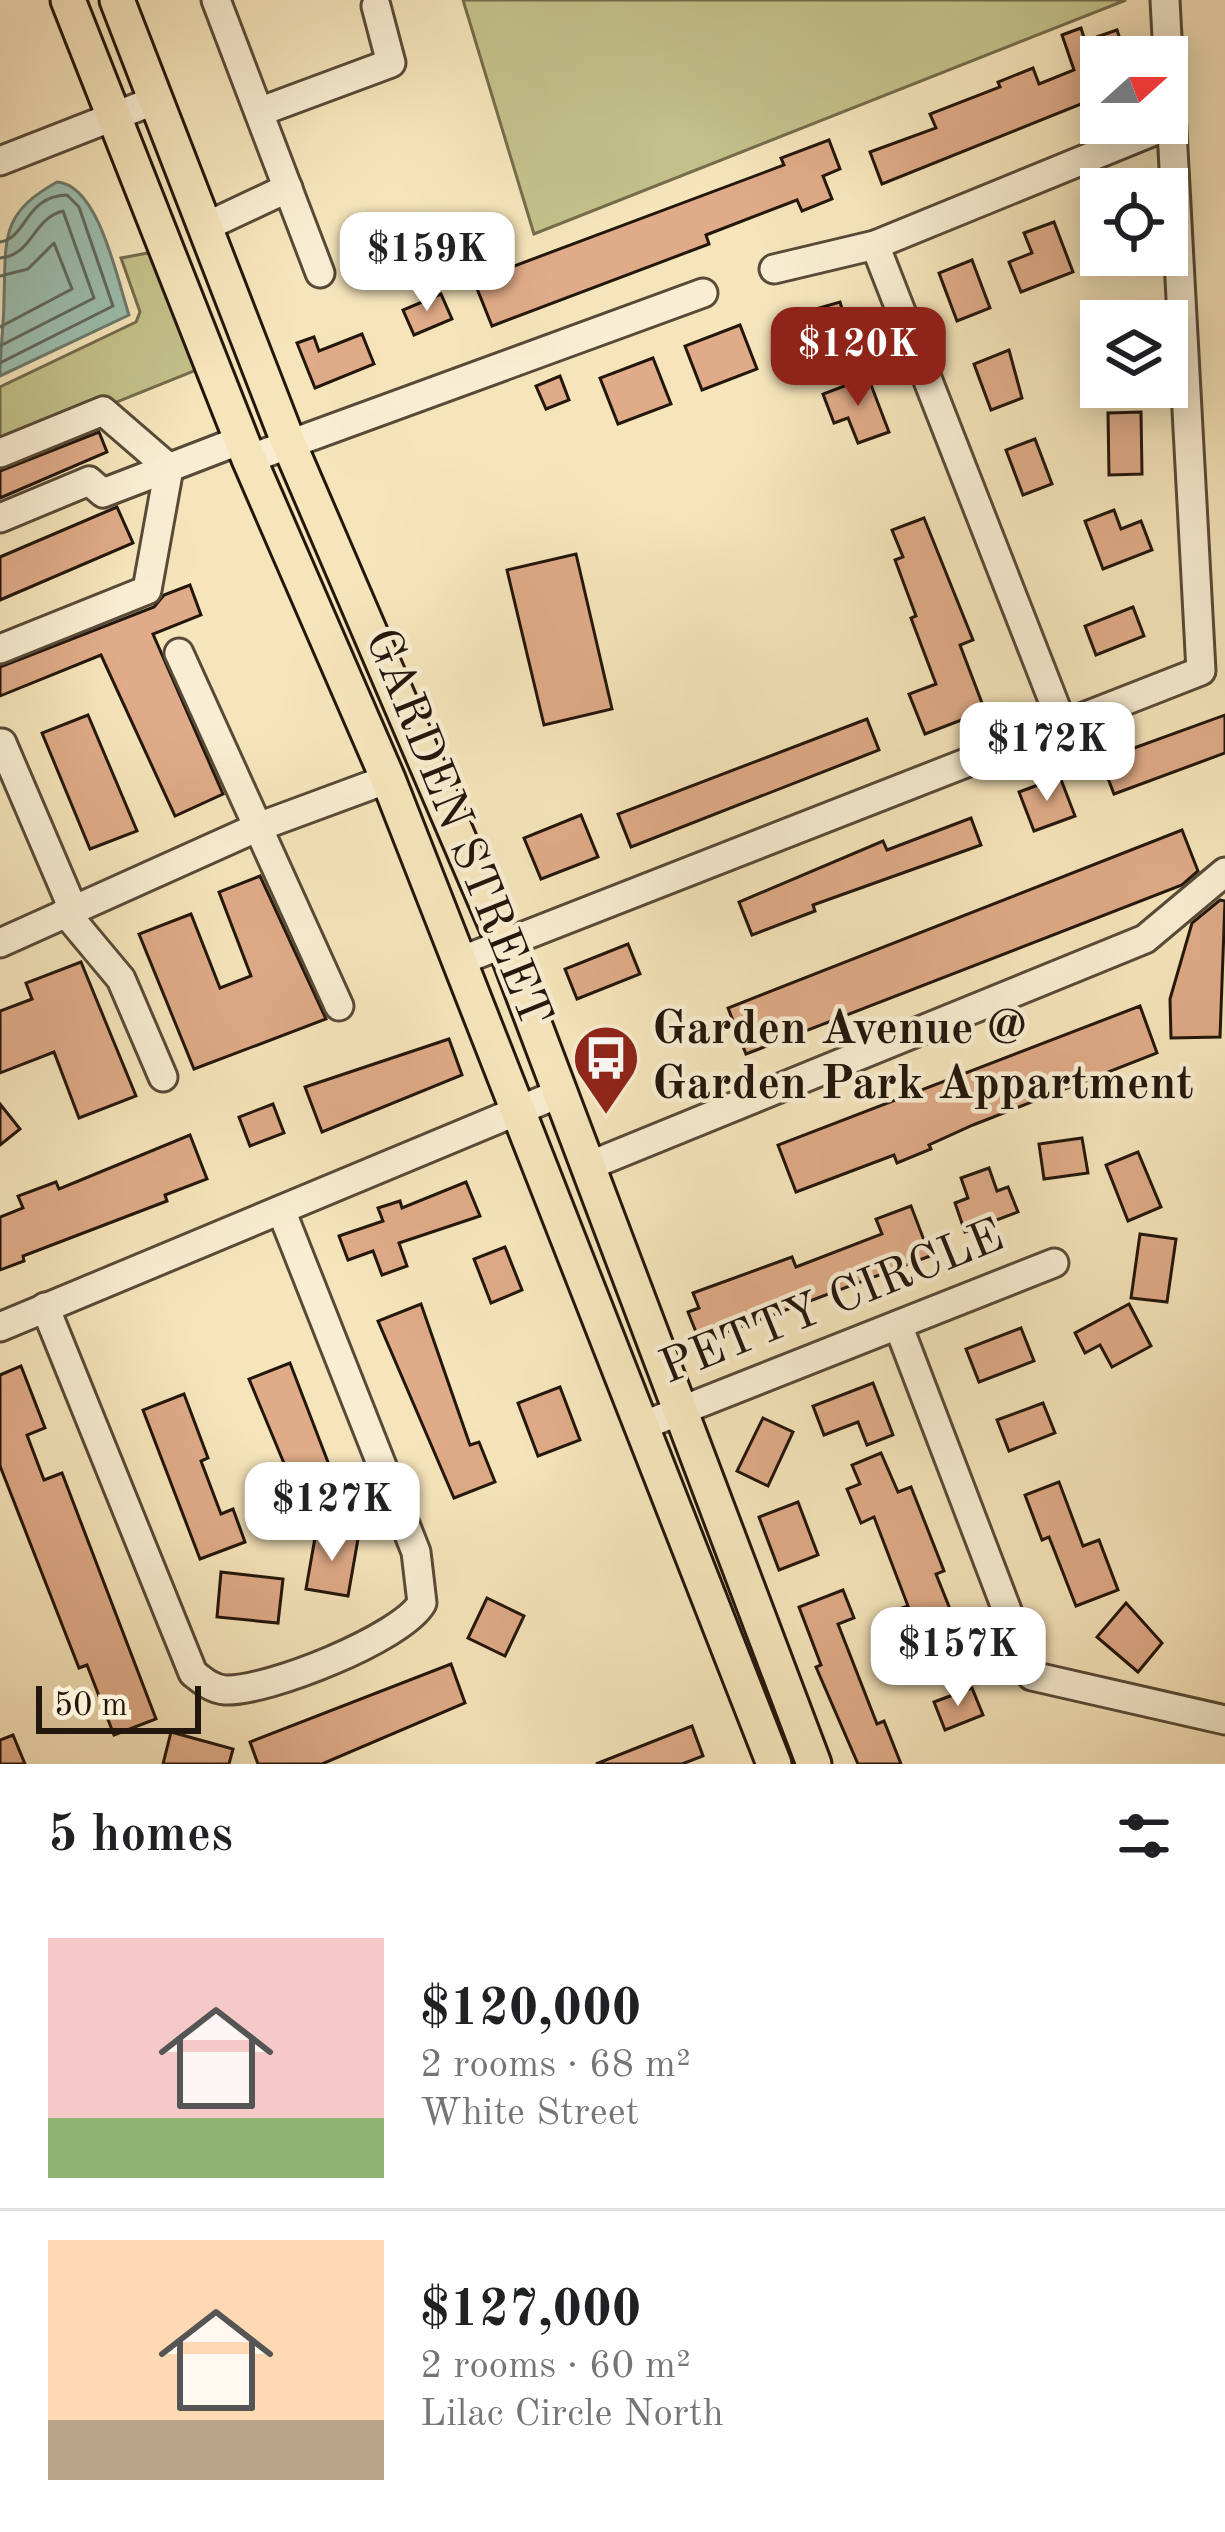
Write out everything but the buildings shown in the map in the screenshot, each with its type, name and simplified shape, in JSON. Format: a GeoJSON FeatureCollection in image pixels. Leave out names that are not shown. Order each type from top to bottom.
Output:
{"type":"FeatureCollection","features":[{"type":"Feature","properties":{"kind":"main road","name":"GARDEN STREET"},"geometry":{"type":"LineString","coordinates":[[68,0],[245,449],[388,778],[774,1764]]}},
{"type":"Feature","properties":{"kind":"main road","name":"GARDEN STREET"},"geometry":{"type":"LineString","coordinates":[[117,0],[290,444],[504,944],[814,1764]]}},
{"type":"Feature","properties":{"kind":"street"},"geometry":{"type":"LineString","coordinates":[[216,0],[320,272]]}},
{"type":"Feature","properties":{"kind":"street"},"geometry":{"type":"LineString","coordinates":[[1165,0],[1167,36]]}},
{"type":"Feature","properties":{"kind":"street"},"geometry":{"type":"LineString","coordinates":[[259,112],[391,63],[376,6]]}},
{"type":"Feature","properties":{"kind":"street"},"geometry":{"type":"LineString","coordinates":[[0,161],[156,100]]}},
{"type":"Feature","properties":{"kind":"street"},"geometry":{"type":"LineString","coordinates":[[775,268],[874,245],[1123,144]]}},
{"type":"Feature","properties":{"kind":"street"},"geometry":{"type":"LineString","coordinates":[[460,962],[1202,671],[1211,594],[1174,144]]}},
{"type":"Feature","properties":{"kind":"street"},"geometry":{"type":"LineString","coordinates":[[205,227],[288,188]]}},
{"type":"Feature","properties":{"kind":"street"},"geometry":{"type":"LineString","coordinates":[[874,245],[1063,726]]}},
{"type":"Feature","properties":{"kind":"street"},"geometry":{"type":"LineString","coordinates":[[0,518],[89,481],[103,493],[170,468],[245,449],[290,444],[703,292]]}},
{"type":"Feature","properties":{"kind":"street"},"geometry":{"type":"LineString","coordinates":[[0,453],[103,411],[170,468]]}},
{"type":"Feature","properties":{"kind":"street"},"geometry":{"type":"LineString","coordinates":[[0,650],[147,590],[170,468]]}},
{"type":"Feature","properties":{"kind":"street"},"geometry":{"type":"LineString","coordinates":[[179,653],[339,1006]]}},
{"type":"Feature","properties":{"kind":"street"},"geometry":{"type":"LineString","coordinates":[[2,742],[69,910],[121,980],[163,1077]]}},
{"type":"Feature","properties":{"kind":"street"},"geometry":{"type":"LineString","coordinates":[[0,943],[258,827],[388,778]]}},
{"type":"Feature","properties":{"kind":"street"},"geometry":{"type":"LineString","coordinates":[[586,1167],[1145,939],[1225,872]]}},
{"type":"Feature","properties":{"kind":"street"},"geometry":{"type":"LineString","coordinates":[[0,1327],[558,1094]]}},
{"type":"Feature","properties":{"kind":"street"},"geometry":{"type":"LineString","coordinates":[[45,1307],[193,1672],[214,1689],[228,1690],[303,1669],[396,1631],[416,1614],[423,1590],[416,1552],[280,1210]]}},
{"type":"Feature","properties":{"kind":"street","name":"PETTY CIRCLE"},"geometry":{"type":"LineString","coordinates":[[642,1426],[1054,1263]]}},
{"type":"Feature","properties":{"kind":"street"},"geometry":{"type":"LineString","coordinates":[[898,1324],[1032,1676],[1225,1720]]}},
{"type":"Feature","properties":{"kind":"shaded area"},"geometry":{"type":"Polygon","coordinates":[[[463,0],[1126,0],[534,234],[463,0]]]}},
{"type":"Feature","properties":{"kind":"shaded area"},"geometry":{"type":"Polygon","coordinates":[[[153,252],[199,369],[0,449],[0,387],[136,322],[140,312],[121,258],[153,252]]]}},
{"type":"Feature","properties":{"kind":"water"},"geometry":{"type":"Polygon","coordinates":[[[57,182],[72,187],[95,216],[129,315],[0,376],[10,229],[25,205],[57,182]]]}},
{"type":"Feature","properties":{"kind":"place","name":"Garden Avenue @ Garden Park Appartment"},"geometry":{"type":"Point","coordinates":[606,1117]}}]}
